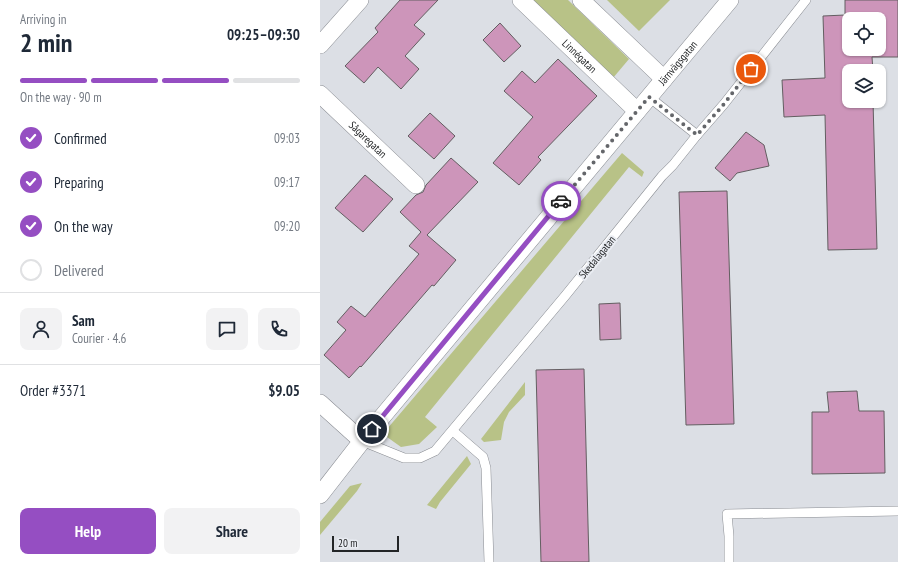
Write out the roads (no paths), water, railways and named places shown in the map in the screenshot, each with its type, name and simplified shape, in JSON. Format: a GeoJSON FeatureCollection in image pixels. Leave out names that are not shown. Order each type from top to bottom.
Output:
{"type":"FeatureCollection","features":[{"type":"Feature","properties":{"kind":"street"},"geometry":{"type":"LineString","coordinates":[[320,45],[360,0]]}},
{"type":"Feature","properties":{"kind":"street","name":"Linnégatan"},"geometry":{"type":"LineString","coordinates":[[521,0],[637,111]]}},
{"type":"Feature","properties":{"kind":"street"},"geometry":{"type":"LineString","coordinates":[[582,0],[664,79]]}},
{"type":"Feature","properties":{"kind":"street","name":"Järnvägsgatan"},"geometry":{"type":"LineString","coordinates":[[320,495],[362,441],[730,0]]}},
{"type":"Feature","properties":{"kind":"street","name":"Sågaregatan"},"geometry":{"type":"LineString","coordinates":[[320,94],[416,185]]}},
{"type":"Feature","properties":{"kind":"street"},"geometry":{"type":"LineString","coordinates":[[320,403],[362,441]]}},
{"type":"Feature","properties":{"kind":"lane","name":"Skedalagatan"},"geometry":{"type":"LineString","coordinates":[[362,441],[404,458],[420,458],[435,451],[724,104],[806,0]]}},
{"type":"Feature","properties":{"kind":"lane"},"geometry":{"type":"LineString","coordinates":[[649,97],[697,135]]}},
{"type":"Feature","properties":{"kind":"lane"},"geometry":{"type":"LineString","coordinates":[[453,430],[483,456],[486,468],[489,562]]}},
{"type":"Feature","properties":{"kind":"lane"},"geometry":{"type":"LineString","coordinates":[[729,562],[727,514],[898,511]]}}]}
